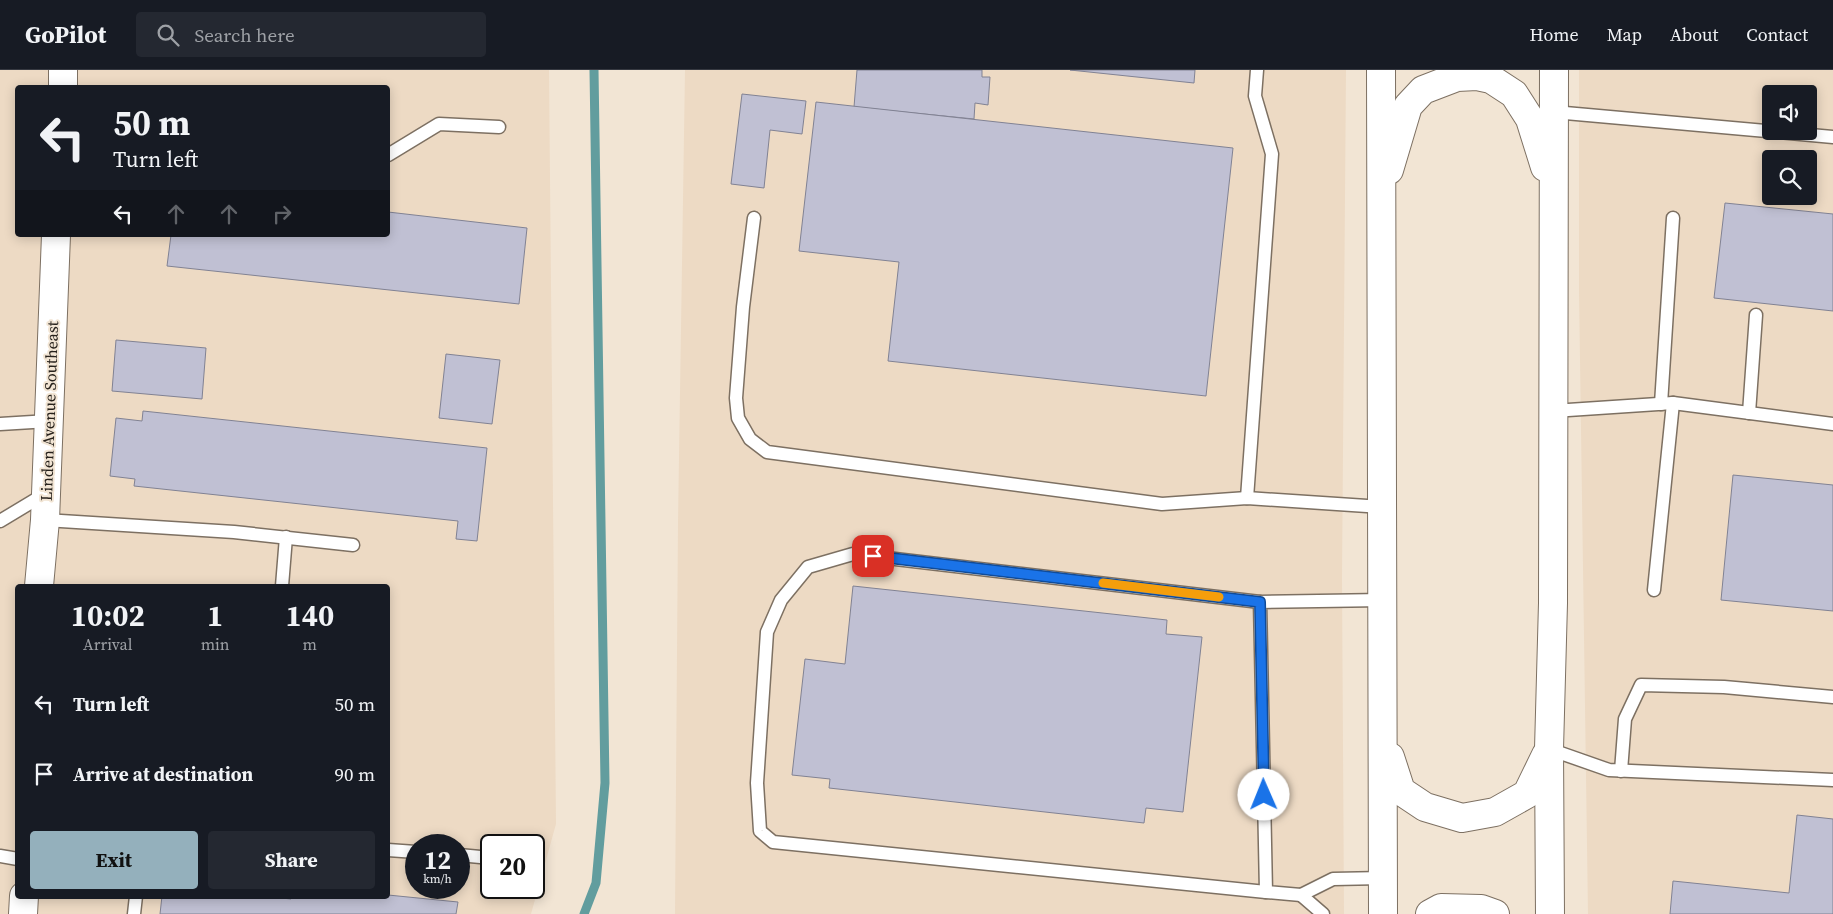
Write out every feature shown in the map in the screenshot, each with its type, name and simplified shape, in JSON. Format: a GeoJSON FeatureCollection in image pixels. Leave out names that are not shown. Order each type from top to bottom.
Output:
{"type":"FeatureCollection","features":[{"type":"Feature","properties":{"kind":"street"},"geometry":{"type":"LineString","coordinates":[[62,85],[63,70]]}},
{"type":"Feature","properties":{"kind":"street"},"geometry":{"type":"LineString","coordinates":[[1381,70],[1384,914]]}},
{"type":"Feature","properties":{"kind":"street"},"geometry":{"type":"LineString","coordinates":[[1550,914],[1549,749],[1553,603],[1554,70]]}},
{"type":"Feature","properties":{"kind":"street"},"geometry":{"type":"LineString","coordinates":[[1380,199],[1408,106],[1423,90],[1457,77],[1477,76],[1491,79],[1514,94],[1530,119],[1554,195]]}},
{"type":"Feature","properties":{"kind":"street","name":"Linden Avenue Southeast"},"geometry":{"type":"LineString","coordinates":[[39,584],[45,507],[56,237]]}},
{"type":"Feature","properties":{"kind":"street"},"geometry":{"type":"LineString","coordinates":[[1384,739],[1401,791],[1425,807],[1462,818],[1495,812],[1527,794],[1549,749]]}},
{"type":"Feature","properties":{"kind":"street"},"geometry":{"type":"LineString","coordinates":[[23,914],[24,899]]}},
{"type":"Feature","properties":{"kind":"street"},"geometry":{"type":"LineString","coordinates":[[1430,914],[1441,908],[1481,909],[1495,914]]}},
{"type":"Feature","properties":{"kind":"lane"},"geometry":{"type":"LineString","coordinates":[[1247,498],[1272,154],[1255,96],[1257,70]]}},
{"type":"Feature","properties":{"kind":"lane"},"geometry":{"type":"LineString","coordinates":[[1554,112],[1833,137]]}},
{"type":"Feature","properties":{"kind":"lane"},"geometry":{"type":"LineString","coordinates":[[390,154],[439,124],[499,127]]}},
{"type":"Feature","properties":{"kind":"lane"},"geometry":{"type":"LineString","coordinates":[[754,218],[743,307],[736,398],[738,418],[750,439],[767,452],[1162,504],[1247,498],[1382,507]]}},
{"type":"Feature","properties":{"kind":"lane"},"geometry":{"type":"LineString","coordinates":[[1654,590],[1667,403],[1673,218]]}},
{"type":"Feature","properties":{"kind":"lane"},"geometry":{"type":"LineString","coordinates":[[1749,413],[1756,315]]}},
{"type":"Feature","properties":{"kind":"lane"},"geometry":{"type":"LineString","coordinates":[[1553,411],[1667,403],[1833,424]]}},
{"type":"Feature","properties":{"kind":"lane"},"geometry":{"type":"LineString","coordinates":[[0,424],[49,421]]}},
{"type":"Feature","properties":{"kind":"lane"},"geometry":{"type":"LineString","coordinates":[[0,521],[45,507],[234,532],[353,545]]}},
{"type":"Feature","properties":{"kind":"lane"},"geometry":{"type":"LineString","coordinates":[[282,584],[286,538]]}},
{"type":"Feature","properties":{"kind":"lane"},"geometry":{"type":"LineString","coordinates":[[1383,600],[1260,602],[854,554],[808,567],[781,600],[766,632],[757,783],[760,831],[773,842],[1301,895],[1333,879],[1384,878]]}},
{"type":"Feature","properties":{"kind":"lane"},"geometry":{"type":"LineString","coordinates":[[1260,602],[1266,892]]}},
{"type":"Feature","properties":{"kind":"lane"},"geometry":{"type":"LineString","coordinates":[[1621,771],[1625,719],[1641,685],[1724,687],[1833,697]]}},
{"type":"Feature","properties":{"kind":"lane"},"geometry":{"type":"LineString","coordinates":[[1549,749],[1609,770],[1833,780]]}},
{"type":"Feature","properties":{"kind":"lane"},"geometry":{"type":"LineString","coordinates":[[390,850],[405,851]]}},
{"type":"Feature","properties":{"kind":"lane"},"geometry":{"type":"LineString","coordinates":[[0,856],[15,858]]}},
{"type":"Feature","properties":{"kind":"lane"},"geometry":{"type":"LineString","coordinates":[[1301,895],[1323,914]]}},
{"type":"Feature","properties":{"kind":"lane"},"geometry":{"type":"LineString","coordinates":[[134,914],[136,899]]}},
{"type":"Feature","properties":{"kind":"shaded area"},"geometry":{"type":"Polygon","coordinates":[[[0,70],[549,70],[556,824],[545,864],[545,834],[480,834],[480,899],[535,899],[531,914],[0,914],[0,70]]]}},
{"type":"Feature","properties":{"kind":"shaded area"},"geometry":{"type":"Polygon","coordinates":[[[685,70],[1346,70],[1342,579],[1344,914],[675,914],[678,523],[685,70]]]}},
{"type":"Feature","properties":{"kind":"shaded area"},"geometry":{"type":"Polygon","coordinates":[[[1579,70],[1833,70],[1833,914],[1588,914],[1579,290],[1579,70]]]}},
{"type":"Feature","properties":{"kind":"building"},"geometry":{"type":"Polygon","coordinates":[[[857,70],[982,70],[982,77],[990,77],[988,105],[975,103],[974,119],[854,107],[857,70]]]}},
{"type":"Feature","properties":{"kind":"building"},"geometry":{"type":"Polygon","coordinates":[[[1070,70],[1195,70],[1194,83],[1070,70]]]}},
{"type":"Feature","properties":{"kind":"building"},"geometry":{"type":"Polygon","coordinates":[[[742,94],[806,101],[802,134],[770,130],[764,188],[731,184],[742,94]]]}},
{"type":"Feature","properties":{"kind":"building"},"geometry":{"type":"Polygon","coordinates":[[[816,102],[1233,148],[1206,396],[888,361],[899,262],[799,251],[816,102]]]}},
{"type":"Feature","properties":{"kind":"building"},"geometry":{"type":"Polygon","coordinates":[[[1725,203],[1833,214],[1833,311],[1714,298],[1725,203]]]}},
{"type":"Feature","properties":{"kind":"building"},"geometry":{"type":"Polygon","coordinates":[[[390,212],[527,228],[519,304],[167,266],[171,237],[390,237],[390,212]]]}},
{"type":"Feature","properties":{"kind":"building"},"geometry":{"type":"Polygon","coordinates":[[[116,340],[206,348],[202,399],[112,391],[116,340]]]}},
{"type":"Feature","properties":{"kind":"building"},"geometry":{"type":"Polygon","coordinates":[[[446,354],[500,360],[492,424],[439,418],[446,354]]]}},
{"type":"Feature","properties":{"kind":"building"},"geometry":{"type":"Polygon","coordinates":[[[143,411],[487,448],[477,541],[456,539],[458,521],[134,486],[135,479],[110,476],[116,418],[142,421],[143,411]]]}},
{"type":"Feature","properties":{"kind":"building"},"geometry":{"type":"Polygon","coordinates":[[[1733,475],[1833,485],[1833,611],[1721,600],[1733,475]]]}},
{"type":"Feature","properties":{"kind":"building"},"geometry":{"type":"Polygon","coordinates":[[[853,586],[1167,620],[1166,634],[1202,637],[1183,812],[1146,808],[1144,823],[829,788],[830,779],[792,775],[805,659],[845,664],[853,586]]]}},
{"type":"Feature","properties":{"kind":"building"},"geometry":{"type":"Polygon","coordinates":[[[1797,815],[1833,819],[1833,914],[1670,914],[1673,881],[1789,893],[1797,815]]]}},
{"type":"Feature","properties":{"kind":"building"},"geometry":{"type":"Polygon","coordinates":[[[390,895],[405,897],[405,899],[458,902],[456,914],[160,914],[162,899],[390,899],[390,895]]]}},
{"type":"Feature","properties":{"kind":"waterway"},"geometry":{"type":"LineString","coordinates":[[584,914],[596,883],[605,783],[594,70]]}},
{"type":"Feature","properties":{"kind":"slow traffic"},"geometry":{"type":"LineString","coordinates":[[1103,583],[1219,597]]}},
{"type":"Feature","properties":{"kind":"route"},"geometry":{"type":"LineString","coordinates":[[873,556],[1260,602],[1264,795]]}}]}
